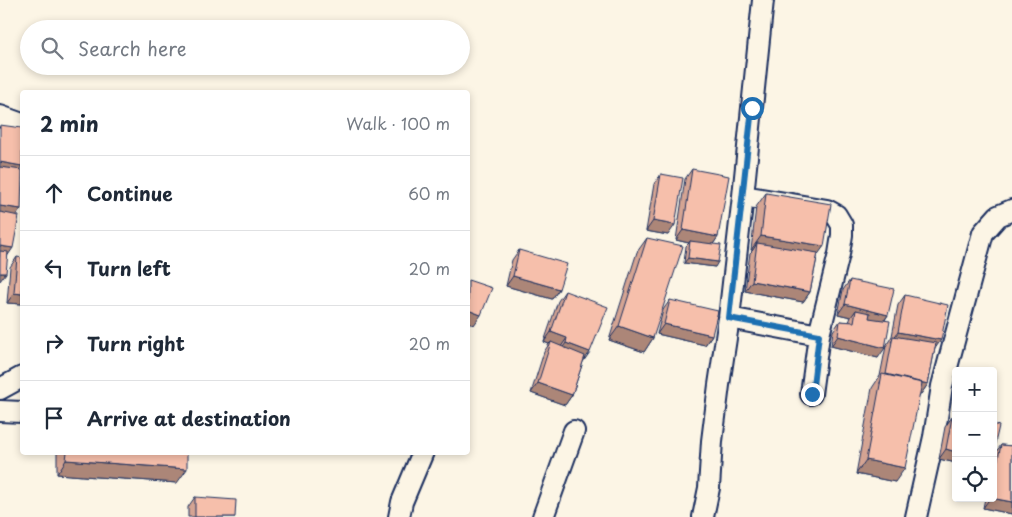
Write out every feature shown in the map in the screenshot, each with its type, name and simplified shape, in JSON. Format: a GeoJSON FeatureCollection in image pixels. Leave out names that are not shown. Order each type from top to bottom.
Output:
{"type":"FeatureCollection","features":[{"type":"Feature","properties":{"kind":"street"},"geometry":{"type":"LineString","coordinates":[[703,517],[744,196],[764,0]]}},
{"type":"Feature","properties":{"kind":"street"},"geometry":{"type":"LineString","coordinates":[[0,116],[20,123]]}},
{"type":"Feature","properties":{"kind":"street"},"geometry":{"type":"LineString","coordinates":[[744,196],[827,210],[836,216],[842,225],[839,254],[819,335],[812,394]]}},
{"type":"Feature","properties":{"kind":"street"},"geometry":{"type":"LineString","coordinates":[[916,517],[934,437],[942,386],[983,233],[998,216],[1012,210]]}},
{"type":"Feature","properties":{"kind":"street"},"geometry":{"type":"LineString","coordinates":[[729,318],[819,335]]}},
{"type":"Feature","properties":{"kind":"street"},"geometry":{"type":"LineString","coordinates":[[0,389],[20,378]]}},
{"type":"Feature","properties":{"kind":"street"},"geometry":{"type":"LineString","coordinates":[[0,411],[20,412]]}},
{"type":"Feature","properties":{"kind":"street"},"geometry":{"type":"LineString","coordinates":[[543,517],[574,431]]}},
{"type":"Feature","properties":{"kind":"street"},"geometry":{"type":"LineString","coordinates":[[399,517],[402,502],[422,455]]}},
{"type":"Feature","properties":{"kind":"building"},"geometry":{"type":"Polygon","coordinates":[[[0,125],[20,128],[20,166],[0,162],[0,125]]]}},
{"type":"Feature","properties":{"kind":"building"},"geometry":{"type":"Polygon","coordinates":[[[0,167],[20,170],[20,209],[0,206],[0,167]]]}},
{"type":"Feature","properties":{"kind":"building"},"geometry":{"type":"Polygon","coordinates":[[[692,169],[729,176],[718,237],[683,230],[692,169]]]}},
{"type":"Feature","properties":{"kind":"building"},"geometry":{"type":"Polygon","coordinates":[[[661,174],[683,178],[675,225],[653,221],[661,174]]]}},
{"type":"Feature","properties":{"kind":"building"},"geometry":{"type":"Polygon","coordinates":[[[766,193],[831,204],[824,246],[761,236],[766,193]]]}},
{"type":"Feature","properties":{"kind":"building"},"geometry":{"type":"Polygon","coordinates":[[[0,212],[19,216],[13,248],[0,246],[0,212]]]}},
{"type":"Feature","properties":{"kind":"building"},"geometry":{"type":"Polygon","coordinates":[[[647,238],[683,246],[653,338],[619,326],[647,238]]]}},
{"type":"Feature","properties":{"kind":"building"},"geometry":{"type":"Polygon","coordinates":[[[690,241],[721,245],[718,262],[688,258],[690,241]]]}},
{"type":"Feature","properties":{"kind":"building"},"geometry":{"type":"Polygon","coordinates":[[[757,243],[818,253],[810,292],[752,281],[757,243]]]}},
{"type":"Feature","properties":{"kind":"building"},"geometry":{"type":"Polygon","coordinates":[[[519,250],[567,264],[559,289],[513,276],[519,250]]]}},
{"type":"Feature","properties":{"kind":"building"},"geometry":{"type":"Polygon","coordinates":[[[0,251],[8,252],[6,273],[0,273],[0,251]]]}},
{"type":"Feature","properties":{"kind":"building"},"geometry":{"type":"Polygon","coordinates":[[[17,257],[20,258],[20,294],[14,293],[17,257]]]}},
{"type":"Feature","properties":{"kind":"building"},"geometry":{"type":"Polygon","coordinates":[[[850,280],[894,289],[888,315],[845,304],[850,280]]]}},
{"type":"Feature","properties":{"kind":"building"},"geometry":{"type":"Polygon","coordinates":[[[470,281],[492,288],[481,315],[470,311],[470,281]]]}},
{"type":"Feature","properties":{"kind":"building"},"geometry":{"type":"Polygon","coordinates":[[[565,291],[608,307],[590,352],[566,343],[567,338],[551,332],[565,291]]]}},
{"type":"Feature","properties":{"kind":"building"},"geometry":{"type":"Polygon","coordinates":[[[905,295],[948,305],[941,340],[898,332],[905,295]]]}},
{"type":"Feature","properties":{"kind":"building"},"geometry":{"type":"Polygon","coordinates":[[[670,300],[718,311],[712,335],[664,324],[670,300]]]}},
{"type":"Feature","properties":{"kind":"building"},"geometry":{"type":"Polygon","coordinates":[[[856,310],[870,313],[869,318],[890,321],[885,348],[838,336],[840,321],[854,322],[856,310]]]}},
{"type":"Feature","properties":{"kind":"building"},"geometry":{"type":"Polygon","coordinates":[[[893,336],[936,343],[928,384],[886,374],[893,336]]]}},
{"type":"Feature","properties":{"kind":"building"},"geometry":{"type":"Polygon","coordinates":[[[551,342],[585,356],[572,395],[538,383],[551,342]]]}},
{"type":"Feature","properties":{"kind":"building"},"geometry":{"type":"Polygon","coordinates":[[[882,374],[922,383],[905,468],[866,460],[882,374]]]}},
{"type":"Feature","properties":{"kind":"building"},"geometry":{"type":"Polygon","coordinates":[[[952,417],[952,451],[946,449],[952,417]]]}},
{"type":"Feature","properties":{"kind":"building"},"geometry":{"type":"Polygon","coordinates":[[[1001,445],[1012,446],[1012,502],[997,499],[997,464],[1001,445]]]}},
{"type":"Feature","properties":{"kind":"building"},"geometry":{"type":"Polygon","coordinates":[[[67,455],[187,455],[187,469],[66,460],[67,455]]]}},
{"type":"Feature","properties":{"kind":"building"},"geometry":{"type":"Polygon","coordinates":[[[195,497],[236,500],[235,517],[195,517],[195,497]]]}},
{"type":"Feature","properties":{"kind":"route"},"geometry":{"type":"LineString","coordinates":[[752,108],[744,196],[729,318],[819,335],[812,394]]}}]}
